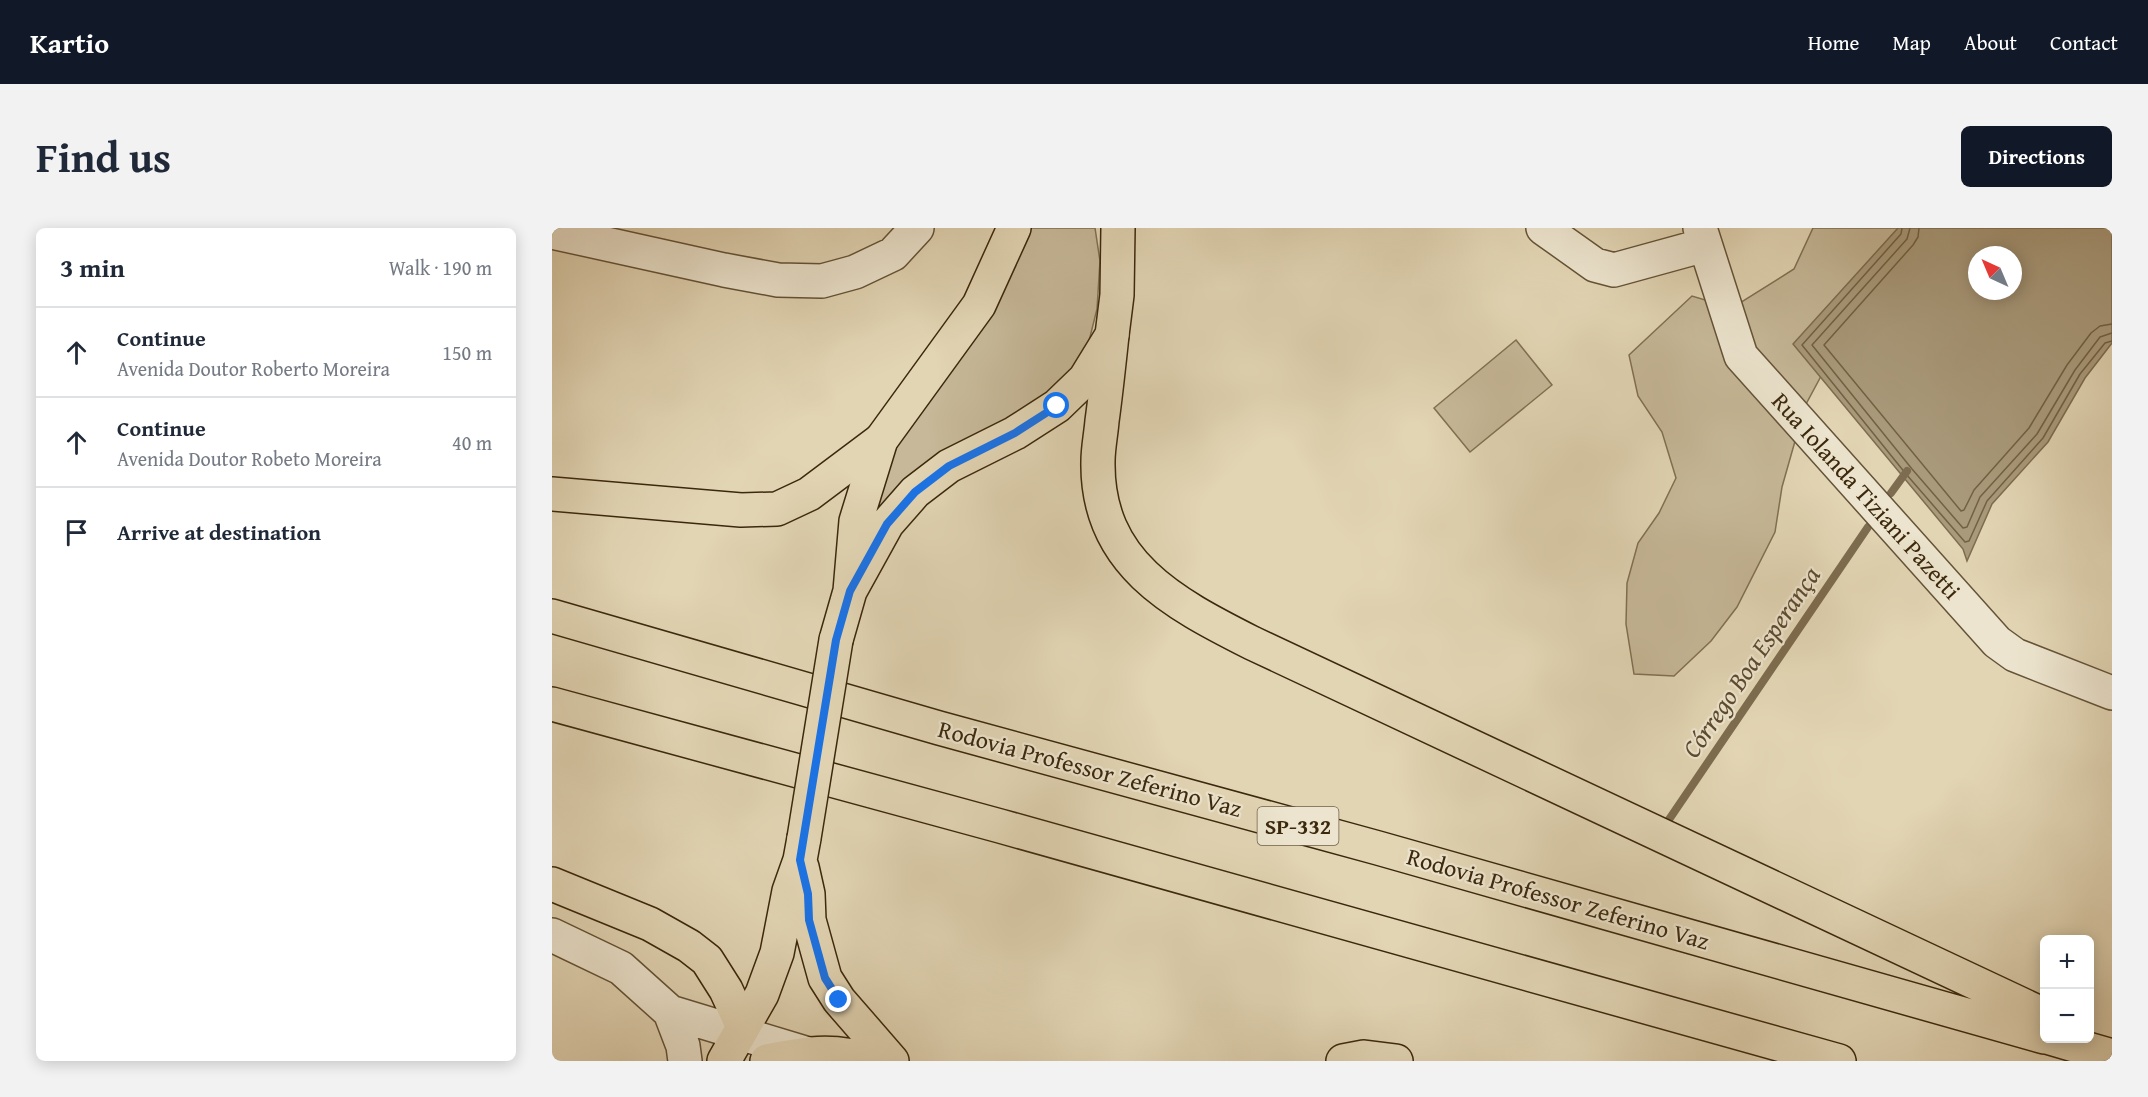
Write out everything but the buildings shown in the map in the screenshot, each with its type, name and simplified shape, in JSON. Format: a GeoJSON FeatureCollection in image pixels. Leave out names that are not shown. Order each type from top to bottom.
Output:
{"type":"FeatureCollection","features":[{"type":"Feature","properties":{"kind":"main road"},"geometry":{"type":"LineString","coordinates":[[552,494],[741,510],[777,509],[809,494],[881,441],[979,305],[1014,228]]}},
{"type":"Feature","properties":{"kind":"main road"},"geometry":{"type":"LineString","coordinates":[[1118,228],[1117,295],[1098,461],[1100,495],[1109,528],[1127,557],[1154,585],[1199,616],[1252,643],[2040,1013]]}},
{"type":"Feature","properties":{"kind":"main road"},"geometry":{"type":"LineString","coordinates":[[850,591],[887,524],[915,492],[949,466],[1015,433],[1057,406],[1085,379],[1112,334]]}},
{"type":"Feature","properties":{"kind":"main road"},"geometry":{"type":"LineString","coordinates":[[724,1061],[762,993],[777,953],[789,891],[802,849],[836,640],[850,591],[856,521],[881,441]]}},
{"type":"Feature","properties":{"kind":"main road","name":"Rodovia Professor Zeferino Vaz"},"geometry":{"type":"LineString","coordinates":[[552,616],[939,728],[1378,848],[2040,1036]]}},
{"type":"Feature","properties":{"kind":"main road"},"geometry":{"type":"LineString","coordinates":[[552,704],[1011,829],[1839,1061]]}},
{"type":"Feature","properties":{"kind":"main road"},"geometry":{"type":"LineString","coordinates":[[802,849],[809,920],[825,978],[839,1000],[892,1061]]}},
{"type":"Feature","properties":{"kind":"main road"},"geometry":{"type":"LineString","coordinates":[[552,884],[650,924],[707,960],[726,990],[742,1029]]}},
{"type":"Feature","properties":{"kind":"main road"},"geometry":{"type":"LineString","coordinates":[[2094,1029],[2112,1035]]}},
{"type":"Feature","properties":{"kind":"main road"},"geometry":{"type":"LineString","coordinates":[[2067,1043],[2112,1056]]}},
{"type":"Feature","properties":{"kind":"main road"},"geometry":{"type":"LineString","coordinates":[[767,1061],[805,1053],[857,1056],[868,1061]]}},
{"type":"Feature","properties":{"kind":"main road"},"geometry":{"type":"LineString","coordinates":[[1343,1061],[1364,1057],[1396,1061]]}},
{"type":"Feature","properties":{"kind":"street"},"geometry":{"type":"LineString","coordinates":[[552,232],[778,280],[822,281],[855,272],[892,254],[917,228]]}},
{"type":"Feature","properties":{"kind":"street"},"geometry":{"type":"LineString","coordinates":[[1543,228],[1595,265],[1614,270],[1703,237]]}},
{"type":"Feature","properties":{"kind":"street","name":"Rua Iolanda Tiziani Pazetti"},"geometry":{"type":"LineString","coordinates":[[1703,237],[1741,356],[1997,642],[2015,655],[2112,693]]}},
{"type":"Feature","properties":{"kind":"street"},"geometry":{"type":"LineString","coordinates":[[552,935],[621,968],[670,1012],[683,1046],[685,1061]]}},
{"type":"Feature","properties":{"kind":"street"},"geometry":{"type":"LineString","coordinates":[[670,1012],[742,1029],[805,1053]]}},
{"type":"Feature","properties":{"kind":"shaded area"},"geometry":{"type":"Polygon","coordinates":[[[1020,228],[1095,228],[1100,261],[1097,309],[1089,341],[1066,389],[860,542],[877,477],[1020,228]]]}},
{"type":"Feature","properties":{"kind":"shaded area"},"geometry":{"type":"Polygon","coordinates":[[[1813,228],[1932,228],[1826,367],[1805,406],[1782,487],[1775,532],[1737,607],[1711,641],[1674,676],[1634,674],[1626,624],[1627,583],[1638,543],[1659,513],[1676,478],[1662,432],[1638,396],[1629,355],[1692,296],[1732,308],[1794,269],[1813,228]]]}},
{"type":"Feature","properties":{"kind":"shaded area"},"geometry":{"type":"Polygon","coordinates":[[[1516,340],[1552,385],[1470,452],[1434,408],[1516,340]]]}},
{"type":"Feature","properties":{"kind":"water"},"geometry":{"type":"Polygon","coordinates":[[[1898,228],[2112,228],[2112,343],[2085,378],[2048,442],[1992,504],[1967,561],[1963,549],[1793,344],[1898,228]]]}},
{"type":"Feature","properties":{"kind":"waterway","name":"Córrego Boa Esperança"},"geometry":{"type":"LineString","coordinates":[[1891,493],[1907,471]]}},
{"type":"Feature","properties":{"kind":"waterway","name":"Córrego Boa Esperança"},"geometry":{"type":"LineString","coordinates":[[1668,821],[1868,527]]}},
{"type":"Feature","properties":{"kind":"route"},"geometry":{"type":"LineString","coordinates":[[839,1000],[825,978],[809,920],[808,894],[800,860],[836,640],[850,591],[887,524],[915,492],[949,466],[1015,433],[1057,406]]}}]}
